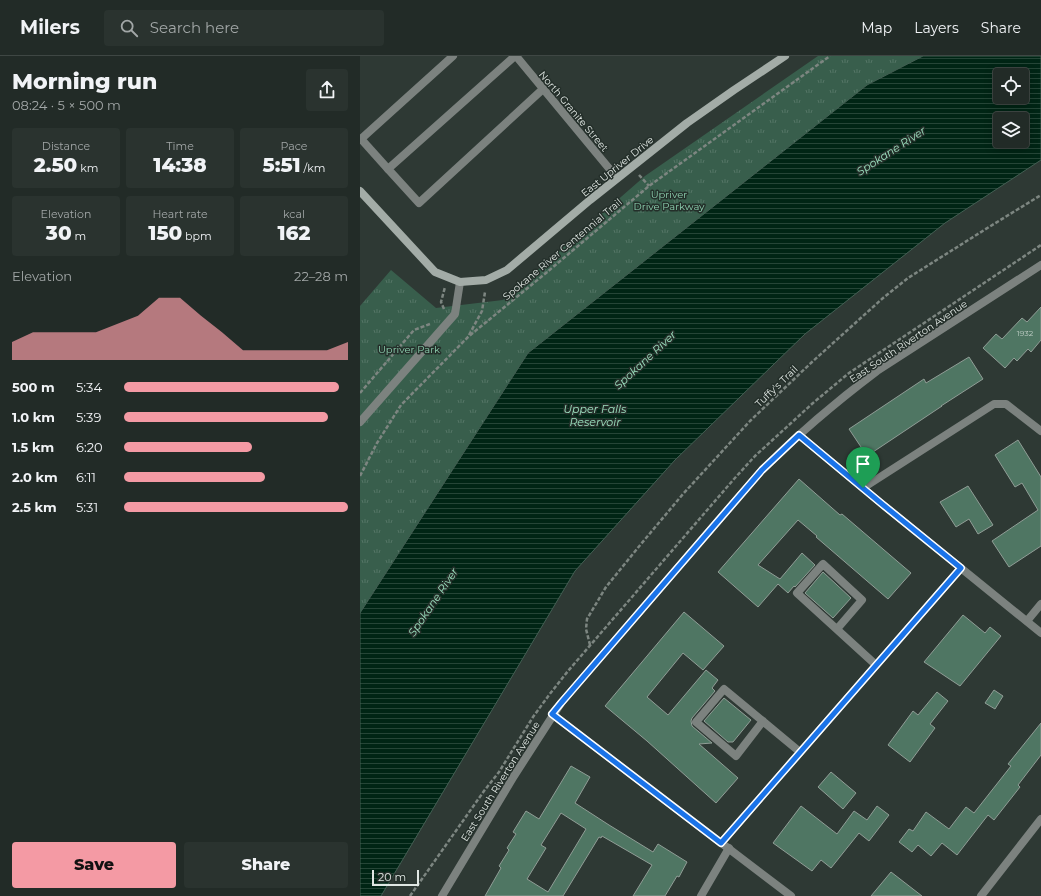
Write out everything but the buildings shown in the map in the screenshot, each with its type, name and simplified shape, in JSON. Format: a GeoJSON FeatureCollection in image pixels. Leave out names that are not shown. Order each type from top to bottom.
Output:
{"type":"FeatureCollection","features":[{"type":"Feature","properties":{"kind":"street"},"geometry":{"type":"LineString","coordinates":[[453,56],[361,139],[419,203],[543,89]]}},
{"type":"Feature","properties":{"kind":"street"},"geometry":{"type":"LineString","coordinates":[[388,169],[515,56]]}},
{"type":"Feature","properties":{"kind":"street","name":"North Granite Street"},"geometry":{"type":"LineString","coordinates":[[515,56],[617,178]]}},
{"type":"Feature","properties":{"kind":"street","name":"East Upriver Drive"},"geometry":{"type":"LineString","coordinates":[[460,282],[486,280],[507,270],[617,178],[687,124],[785,56]]}},
{"type":"Feature","properties":{"kind":"street"},"geometry":{"type":"LineString","coordinates":[[360,191],[435,272],[460,282],[455,314],[360,422]]}},
{"type":"Feature","properties":{"kind":"street","name":"East South Riverton Avenue"},"geometry":{"type":"LineString","coordinates":[[442,896],[552,714],[762,470],[799,435],[877,371],[1041,266]]}},
{"type":"Feature","properties":{"kind":"street"},"geometry":{"type":"LineString","coordinates":[[863,488],[994,404],[1006,404],[1041,432]]}},
{"type":"Feature","properties":{"kind":"street"},"geometry":{"type":"LineString","coordinates":[[799,435],[1041,633]]}},
{"type":"Feature","properties":{"kind":"street"},"geometry":{"type":"LineString","coordinates":[[837,629],[862,600],[823,564],[797,593],[837,629],[876,664]]}},
{"type":"Feature","properties":{"kind":"street"},"geometry":{"type":"LineString","coordinates":[[721,843],[961,568]]}},
{"type":"Feature","properties":{"kind":"street"},"geometry":{"type":"LineString","coordinates":[[1027,622],[1041,604]]}},
{"type":"Feature","properties":{"kind":"street"},"geometry":{"type":"LineString","coordinates":[[764,721],[736,756],[696,722],[724,689],[764,721],[800,752]]}},
{"type":"Feature","properties":{"kind":"street"},"geometry":{"type":"LineString","coordinates":[[552,714],[791,896]]}},
{"type":"Feature","properties":{"kind":"street"},"geometry":{"type":"LineString","coordinates":[[981,896],[1041,819]]}},
{"type":"Feature","properties":{"kind":"street"},"geometry":{"type":"LineString","coordinates":[[701,896],[729,848]]}},
{"type":"Feature","properties":{"kind":"path","name":"Spokane River Centennial Trail"},"geometry":{"type":"LineString","coordinates":[[360,476],[377,443],[401,405],[468,337],[649,186],[830,56]]}},
{"type":"Feature","properties":{"kind":"path","name":"Tuffy's Trail"},"geometry":{"type":"LineString","coordinates":[[590,646],[586,629],[588,619],[606,587],[640,544],[683,494],[750,421],[812,362],[883,298],[908,278],[1041,195]]}},
{"type":"Feature","properties":{"kind":"path"},"geometry":{"type":"LineString","coordinates":[[444,310],[441,302],[447,277]]}},
{"type":"Feature","properties":{"kind":"path"},"geometry":{"type":"LineString","coordinates":[[468,337],[482,311],[486,280]]}},
{"type":"Feature","properties":{"kind":"path"},"geometry":{"type":"LineString","coordinates":[[360,393],[414,330],[430,324]]}},
{"type":"Feature","properties":{"kind":"path"},"geometry":{"type":"LineString","coordinates":[[410,896],[499,772],[533,717]]}},
{"type":"Feature","properties":{"kind":"green space","name":"Upriver Drive Parkway"},"geometry":{"type":"Polygon","coordinates":[[[818,56],[923,56],[867,85],[528,353],[360,613],[360,306],[391,270],[436,308],[503,300],[645,176],[818,56]]]}},
{"type":"Feature","properties":{"kind":"water","name":"Upper Falls Reservoir"},"geometry":{"type":"Polygon","coordinates":[[[923,56],[1041,56],[1041,160],[945,223],[805,334],[675,460],[575,571],[381,896],[360,896],[360,613],[528,353],[867,85],[923,56]]]}},
{"type":"Feature","properties":{"kind":"route"},"geometry":{"type":"LineString","coordinates":[[799,435],[863,488],[961,568],[721,843],[552,714],[762,470],[799,435]]}},
{"type":"Feature","properties":{"kind":"water label","name":"Spokane River"},"geometry":{"type":"Point","coordinates":[891,151]}},
{"type":"Feature","properties":{"kind":"water label","name":"Spokane River"},"geometry":{"type":"Point","coordinates":[645,360]}},
{"type":"Feature","properties":{"kind":"water label","name":"Spokane River"},"geometry":{"type":"Point","coordinates":[433,602]}},
{"type":"Feature","properties":{"kind":"park label","name":"Upriver Park"},"geometry":{"type":"Point","coordinates":[409,349]}}]}
